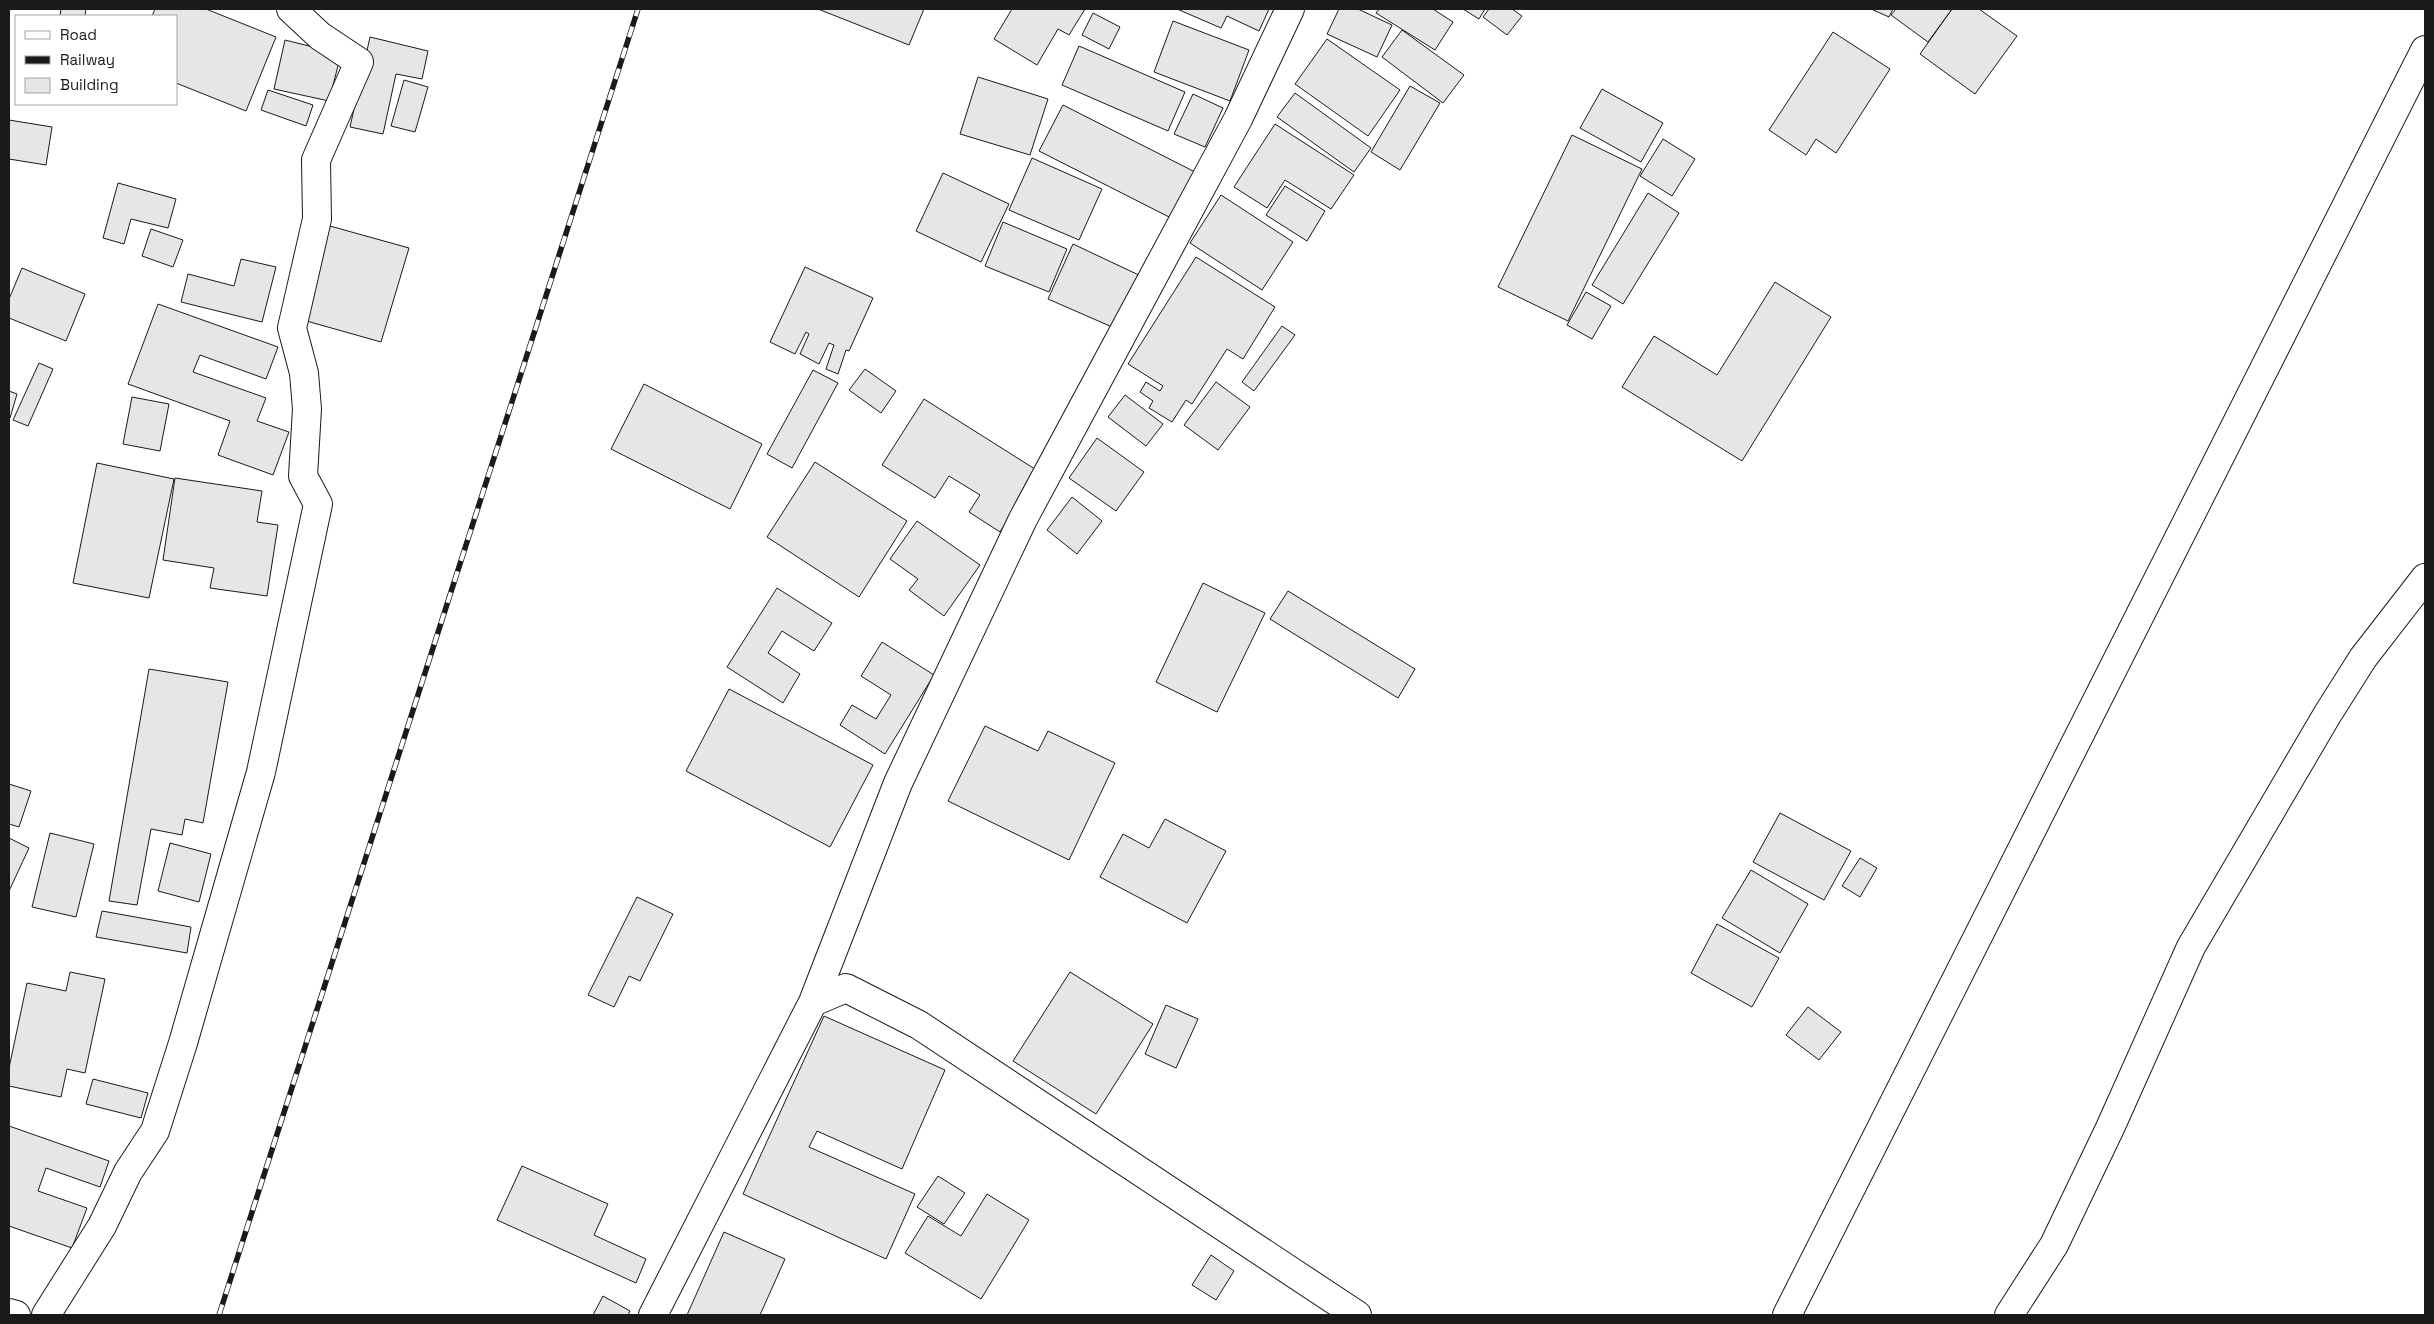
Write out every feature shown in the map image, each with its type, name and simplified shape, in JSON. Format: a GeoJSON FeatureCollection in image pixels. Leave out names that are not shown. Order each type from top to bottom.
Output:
{"type":"FeatureCollection","features":[{"type":"Feature","properties":{"kind":"main road"},"geometry":{"type":"LineString","coordinates":[[46,1315],[102,1226],[128,1172],[155,1131],[183,1043],[261,772],[318,504],[303,476],[307,409],[304,373],[292,328],[317,219],[316,160],[359,62],[320,36],[291,9]]}},
{"type":"Feature","properties":{"kind":"main road"},"geometry":{"type":"LineString","coordinates":[[653,1315],[812,1002],[898,783],[1023,519],[1221,151],[1290,9]]}},
{"type":"Feature","properties":{"kind":"main road"},"geometry":{"type":"LineString","coordinates":[[1787,1315],[2425,50]]}},
{"type":"Feature","properties":{"kind":"main road"},"geometry":{"type":"LineString","coordinates":[[2009,1315],[2054,1245],[2110,1128],[2191,947],[2244,861],[2327,715],[2362,658],[2425,578]]}},
{"type":"Feature","properties":{"kind":"main road"},"geometry":{"type":"LineString","coordinates":[[812,1002],[846,988],[919,1025],[1357,1315]]}},
{"type":"Feature","properties":{"kind":"main road"},"geometry":{"type":"LineString","coordinates":[[9,1313],[16,1315]]}},
{"type":"Feature","properties":{"kind":"building"},"geometry":{"type":"Polygon","coordinates":[[[61,9],[86,9],[85,15],[60,15],[61,9]]]}},
{"type":"Feature","properties":{"kind":"building"},"geometry":{"type":"Polygon","coordinates":[[[155,9],[206,9],[276,37],[246,111],[178,84],[178,15],[152,15],[155,9]]]}},
{"type":"Feature","properties":{"kind":"building"},"geometry":{"type":"Polygon","coordinates":[[[818,9],[924,9],[909,45],[818,9]]]}},
{"type":"Feature","properties":{"kind":"building"},"geometry":{"type":"Polygon","coordinates":[[[1012,9],[1085,9],[1069,35],[1058,29],[1037,65],[994,39],[1012,9]]]}},
{"type":"Feature","properties":{"kind":"building"},"geometry":{"type":"Polygon","coordinates":[[[1177,9],[1269,9],[1259,31],[1227,16],[1221,28],[1177,9]]]}},
{"type":"Feature","properties":{"kind":"building"},"geometry":{"type":"Polygon","coordinates":[[[1339,9],[1358,9],[1392,25],[1377,57],[1327,34],[1339,9]]]}},
{"type":"Feature","properties":{"kind":"building"},"geometry":{"type":"Polygon","coordinates":[[[1379,9],[1433,9],[1453,22],[1435,50],[1376,13],[1379,9]]]}},
{"type":"Feature","properties":{"kind":"building"},"geometry":{"type":"Polygon","coordinates":[[[1463,9],[1485,9],[1479,19],[1463,9]]]}},
{"type":"Feature","properties":{"kind":"building"},"geometry":{"type":"Polygon","coordinates":[[[1489,9],[1512,9],[1522,16],[1507,35],[1483,17],[1489,9]]]}},
{"type":"Feature","properties":{"kind":"building"},"geometry":{"type":"Polygon","coordinates":[[[1871,9],[1893,9],[1889,17],[1871,9]]]}},
{"type":"Feature","properties":{"kind":"building"},"geometry":{"type":"Polygon","coordinates":[[[1896,9],[1952,9],[1928,42],[1891,15],[1896,9]]]}},
{"type":"Feature","properties":{"kind":"building"},"geometry":{"type":"Polygon","coordinates":[[[1952,9],[1979,9],[2017,36],[1975,94],[1920,54],[1952,9]]]}},
{"type":"Feature","properties":{"kind":"building"},"geometry":{"type":"Polygon","coordinates":[[[1093,13],[1120,27],[1109,49],[1082,35],[1093,13]]]}},
{"type":"Feature","properties":{"kind":"building"},"geometry":{"type":"Polygon","coordinates":[[[1173,21],[1249,50],[1230,101],[1154,72],[1173,21]]]}},
{"type":"Feature","properties":{"kind":"building"},"geometry":{"type":"Polygon","coordinates":[[[1402,30],[1464,75],[1443,103],[1382,57],[1402,30]]]}},
{"type":"Feature","properties":{"kind":"building"},"geometry":{"type":"Polygon","coordinates":[[[1833,32],[1890,69],[1836,153],[1816,139],[1806,155],[1769,130],[1833,32]]]}},
{"type":"Feature","properties":{"kind":"building"},"geometry":{"type":"Polygon","coordinates":[[[370,37],[428,51],[422,79],[396,74],[383,134],[350,127],[370,37]]]}},
{"type":"Feature","properties":{"kind":"building"},"geometry":{"type":"Polygon","coordinates":[[[1327,39],[1400,90],[1368,136],[1295,84],[1327,39]]]}},
{"type":"Feature","properties":{"kind":"building"},"geometry":{"type":"Polygon","coordinates":[[[285,40],[341,54],[329,101],[274,89],[285,40]]]}},
{"type":"Feature","properties":{"kind":"building"},"geometry":{"type":"Polygon","coordinates":[[[1079,46],[1185,92],[1168,131],[1062,85],[1079,46]]]}},
{"type":"Feature","properties":{"kind":"building"},"geometry":{"type":"Polygon","coordinates":[[[978,77],[1048,99],[1030,155],[960,134],[978,77]]]}},
{"type":"Feature","properties":{"kind":"building"},"geometry":{"type":"Polygon","coordinates":[[[404,80],[428,87],[415,132],[391,126],[404,80]]]}},
{"type":"Feature","properties":{"kind":"building"},"geometry":{"type":"Polygon","coordinates":[[[1410,86],[1440,103],[1400,170],[1371,152],[1410,86]]]}},
{"type":"Feature","properties":{"kind":"building"},"geometry":{"type":"Polygon","coordinates":[[[1602,89],[1663,123],[1641,162],[1580,128],[1602,89]]]}},
{"type":"Feature","properties":{"kind":"building"},"geometry":{"type":"Polygon","coordinates":[[[268,90],[313,105],[306,126],[261,110],[268,90]]]}},
{"type":"Feature","properties":{"kind":"building"},"geometry":{"type":"Polygon","coordinates":[[[1295,93],[1371,148],[1354,172],[1277,117],[1295,93]]]}},
{"type":"Feature","properties":{"kind":"building"},"geometry":{"type":"Polygon","coordinates":[[[1193,94],[1223,108],[1205,147],[1174,134],[1193,94]]]}},
{"type":"Feature","properties":{"kind":"building"},"geometry":{"type":"Polygon","coordinates":[[[1063,105],[1199,174],[1175,220],[1039,151],[1063,105]]]}},
{"type":"Feature","properties":{"kind":"building"},"geometry":{"type":"Polygon","coordinates":[[[9,120],[52,127],[46,165],[9,159],[9,120]]]}},
{"type":"Feature","properties":{"kind":"building"},"geometry":{"type":"Polygon","coordinates":[[[1275,124],[1354,175],[1331,209],[1285,180],[1267,208],[1234,187],[1275,124]]]}},
{"type":"Feature","properties":{"kind":"building"},"geometry":{"type":"Polygon","coordinates":[[[1572,135],[1642,169],[1568,321],[1498,287],[1572,135]]]}},
{"type":"Feature","properties":{"kind":"building"},"geometry":{"type":"Polygon","coordinates":[[[1663,139],[1695,159],[1672,196],[1640,176],[1663,139]]]}},
{"type":"Feature","properties":{"kind":"building"},"geometry":{"type":"Polygon","coordinates":[[[1032,158],[1102,189],[1079,240],[1009,210],[1032,158]]]}},
{"type":"Feature","properties":{"kind":"building"},"geometry":{"type":"Polygon","coordinates":[[[943,173],[1009,204],[981,262],[916,231],[943,173]]]}},
{"type":"Feature","properties":{"kind":"building"},"geometry":{"type":"Polygon","coordinates":[[[118,183],[176,199],[168,228],[131,219],[124,244],[103,238],[118,183]]]}},
{"type":"Feature","properties":{"kind":"building"},"geometry":{"type":"Polygon","coordinates":[[[1285,186],[1325,211],[1307,241],[1266,215],[1285,186]]]}},
{"type":"Feature","properties":{"kind":"building"},"geometry":{"type":"Polygon","coordinates":[[[1648,193],[1679,213],[1623,304],[1592,285],[1648,193]]]}},
{"type":"Feature","properties":{"kind":"building"},"geometry":{"type":"Polygon","coordinates":[[[1221,195],[1293,242],[1262,290],[1190,243],[1221,195]]]}},
{"type":"Feature","properties":{"kind":"building"},"geometry":{"type":"Polygon","coordinates":[[[1003,222],[1067,249],[1049,292],[985,266],[1003,222]]]}},
{"type":"Feature","properties":{"kind":"building"},"geometry":{"type":"Polygon","coordinates":[[[330,226],[409,248],[381,342],[303,320],[330,226]]]}},
{"type":"Feature","properties":{"kind":"building"},"geometry":{"type":"Polygon","coordinates":[[[151,229],[183,240],[173,267],[142,256],[151,229]]]}},
{"type":"Feature","properties":{"kind":"building"},"geometry":{"type":"Polygon","coordinates":[[[1073,244],[1143,277],[1119,330],[1048,299],[1073,244]]]}},
{"type":"Feature","properties":{"kind":"building"},"geometry":{"type":"Polygon","coordinates":[[[1196,257],[1275,307],[1243,359],[1227,349],[1192,404],[1186,400],[1172,422],[1149,408],[1153,401],[1140,392],[1146,382],[1160,391],[1163,386],[1128,364],[1196,257]]]}},
{"type":"Feature","properties":{"kind":"building"},"geometry":{"type":"Polygon","coordinates":[[[241,259],[276,267],[262,322],[181,302],[188,274],[234,286],[241,259]]]}},
{"type":"Feature","properties":{"kind":"building"},"geometry":{"type":"Polygon","coordinates":[[[805,267],[873,298],[849,351],[846,350],[838,374],[826,369],[834,345],[829,343],[819,364],[800,354],[809,334],[806,332],[795,354],[770,342],[805,267]]]}},
{"type":"Feature","properties":{"kind":"building"},"geometry":{"type":"Polygon","coordinates":[[[22,268],[85,294],[66,341],[9,318],[9,299],[22,268]]]}},
{"type":"Feature","properties":{"kind":"building"},"geometry":{"type":"Polygon","coordinates":[[[1775,282],[1831,317],[1742,461],[1622,387],[1654,336],[1717,375],[1775,282]]]}},
{"type":"Feature","properties":{"kind":"building"},"geometry":{"type":"Polygon","coordinates":[[[1586,292],[1611,306],[1592,339],[1567,325],[1586,292]]]}},
{"type":"Feature","properties":{"kind":"building"},"geometry":{"type":"Polygon","coordinates":[[[158,304],[278,347],[266,379],[200,355],[193,372],[266,398],[257,421],[289,432],[273,475],[218,455],[230,421],[128,384],[158,304]]]}},
{"type":"Feature","properties":{"kind":"building"},"geometry":{"type":"Polygon","coordinates":[[[1282,326],[1295,335],[1254,391],[1242,382],[1282,326]]]}},
{"type":"Feature","properties":{"kind":"building"},"geometry":{"type":"Polygon","coordinates":[[[39,363],[53,369],[28,426],[13,420],[39,363]]]}},
{"type":"Feature","properties":{"kind":"building"},"geometry":{"type":"Polygon","coordinates":[[[865,369],[896,391],[881,413],[849,390],[865,369]]]}},
{"type":"Feature","properties":{"kind":"building"},"geometry":{"type":"Polygon","coordinates":[[[813,370],[838,383],[792,468],[767,454],[813,370]]]}},
{"type":"Feature","properties":{"kind":"building"},"geometry":{"type":"Polygon","coordinates":[[[1216,382],[1250,407],[1218,450],[1184,425],[1216,382]]]}},
{"type":"Feature","properties":{"kind":"building"},"geometry":{"type":"Polygon","coordinates":[[[644,384],[762,444],[730,509],[611,449],[644,384]]]}},
{"type":"Feature","properties":{"kind":"building"},"geometry":{"type":"Polygon","coordinates":[[[9,391],[17,394],[10,418],[9,417],[9,391]]]}},
{"type":"Feature","properties":{"kind":"building"},"geometry":{"type":"Polygon","coordinates":[[[1125,395],[1163,424],[1146,446],[1108,417],[1125,395]]]}},
{"type":"Feature","properties":{"kind":"building"},"geometry":{"type":"Polygon","coordinates":[[[132,397],[169,404],[160,451],[123,444],[132,397]]]}},
{"type":"Feature","properties":{"kind":"building"},"geometry":{"type":"Polygon","coordinates":[[[924,399],[1038,471],[1000,532],[969,512],[980,495],[949,476],[935,498],[882,465],[924,399]]]}},
{"type":"Feature","properties":{"kind":"building"},"geometry":{"type":"Polygon","coordinates":[[[1097,438],[1144,472],[1116,511],[1069,478],[1097,438]]]}},
{"type":"Feature","properties":{"kind":"building"},"geometry":{"type":"Polygon","coordinates":[[[815,462],[907,521],[859,597],[767,537],[815,462]]]}},
{"type":"Feature","properties":{"kind":"building"},"geometry":{"type":"Polygon","coordinates":[[[97,463],[174,479],[149,598],[73,583],[97,463]]]}},
{"type":"Feature","properties":{"kind":"building"},"geometry":{"type":"Polygon","coordinates":[[[175,478],[262,491],[257,522],[278,525],[267,596],[210,588],[214,568],[163,560],[175,478]]]}},
{"type":"Feature","properties":{"kind":"building"},"geometry":{"type":"Polygon","coordinates":[[[1072,497],[1102,521],[1077,554],[1047,530],[1072,497]]]}},
{"type":"Feature","properties":{"kind":"building"},"geometry":{"type":"Polygon","coordinates":[[[917,521],[980,565],[944,616],[909,590],[918,579],[890,559],[917,521]]]}},
{"type":"Feature","properties":{"kind":"building"},"geometry":{"type":"Polygon","coordinates":[[[1203,583],[1265,613],[1217,712],[1156,682],[1203,583]]]}},
{"type":"Feature","properties":{"kind":"building"},"geometry":{"type":"Polygon","coordinates":[[[777,588],[832,623],[814,651],[782,631],[768,653],[800,674],[783,703],[727,667],[777,588]]]}},
{"type":"Feature","properties":{"kind":"building"},"geometry":{"type":"Polygon","coordinates":[[[1288,591],[1415,669],[1398,698],[1270,619],[1288,591]]]}},
{"type":"Feature","properties":{"kind":"building"},"geometry":{"type":"Polygon","coordinates":[[[882,642],[934,675],[885,754],[840,725],[852,705],[876,719],[891,695],[861,676],[882,642]]]}},
{"type":"Feature","properties":{"kind":"building"},"geometry":{"type":"Polygon","coordinates":[[[149,669],[228,682],[203,823],[185,819],[182,835],[151,829],[137,905],[109,901],[149,669]]]}},
{"type":"Feature","properties":{"kind":"building"},"geometry":{"type":"Polygon","coordinates":[[[729,689],[873,765],[830,847],[686,771],[729,689]]]}},
{"type":"Feature","properties":{"kind":"building"},"geometry":{"type":"Polygon","coordinates":[[[985,726],[1038,751],[1048,731],[1115,763],[1069,860],[948,801],[985,726]]]}},
{"type":"Feature","properties":{"kind":"building"},"geometry":{"type":"Polygon","coordinates":[[[9,784],[31,791],[19,827],[9,824],[9,784]]]}},
{"type":"Feature","properties":{"kind":"building"},"geometry":{"type":"Polygon","coordinates":[[[1780,813],[1851,851],[1824,900],[1753,862],[1780,813]]]}},
{"type":"Feature","properties":{"kind":"building"},"geometry":{"type":"Polygon","coordinates":[[[1165,819],[1226,851],[1187,923],[1100,877],[1123,834],[1149,848],[1165,819]]]}},
{"type":"Feature","properties":{"kind":"building"},"geometry":{"type":"Polygon","coordinates":[[[50,833],[94,844],[76,917],[32,907],[50,833]]]}},
{"type":"Feature","properties":{"kind":"building"},"geometry":{"type":"Polygon","coordinates":[[[9,838],[29,848],[9,891],[9,838]]]}},
{"type":"Feature","properties":{"kind":"building"},"geometry":{"type":"Polygon","coordinates":[[[170,843],[211,854],[199,902],[158,891],[170,843]]]}},
{"type":"Feature","properties":{"kind":"building"},"geometry":{"type":"Polygon","coordinates":[[[1860,858],[1877,868],[1860,897],[1842,886],[1860,858]]]}},
{"type":"Feature","properties":{"kind":"building"},"geometry":{"type":"Polygon","coordinates":[[[1751,870],[1808,904],[1780,953],[1722,918],[1751,870]]]}},
{"type":"Feature","properties":{"kind":"building"},"geometry":{"type":"Polygon","coordinates":[[[637,897],[673,914],[640,981],[629,976],[614,1007],[588,995],[637,897]]]}},
{"type":"Feature","properties":{"kind":"building"},"geometry":{"type":"Polygon","coordinates":[[[102,911],[191,927],[187,953],[96,937],[102,911]]]}},
{"type":"Feature","properties":{"kind":"building"},"geometry":{"type":"Polygon","coordinates":[[[1717,924],[1779,958],[1752,1007],[1691,973],[1717,924]]]}},
{"type":"Feature","properties":{"kind":"building"},"geometry":{"type":"Polygon","coordinates":[[[70,972],[105,979],[85,1073],[67,1069],[61,1097],[9,1086],[9,1068],[27,983],[66,991],[70,972]]]}},
{"type":"Feature","properties":{"kind":"building"},"geometry":{"type":"Polygon","coordinates":[[[1070,972],[1153,1024],[1096,1114],[1013,1061],[1070,972]]]}},
{"type":"Feature","properties":{"kind":"building"},"geometry":{"type":"Polygon","coordinates":[[[1166,1005],[1198,1019],[1176,1068],[1145,1054],[1166,1005]]]}},
{"type":"Feature","properties":{"kind":"building"},"geometry":{"type":"Polygon","coordinates":[[[1808,1007],[1841,1032],[1819,1060],[1786,1035],[1808,1007]]]}},
{"type":"Feature","properties":{"kind":"building"},"geometry":{"type":"Polygon","coordinates":[[[824,1016],[945,1070],[902,1169],[817,1131],[809,1147],[915,1194],[886,1259],[743,1194],[824,1016]]]}},
{"type":"Feature","properties":{"kind":"building"},"geometry":{"type":"Polygon","coordinates":[[[93,1079],[148,1093],[141,1118],[86,1104],[93,1079]]]}},
{"type":"Feature","properties":{"kind":"building"},"geometry":{"type":"Polygon","coordinates":[[[9,1126],[109,1161],[100,1187],[46,1168],[38,1191],[87,1208],[72,1248],[9,1226],[9,1126]]]}},
{"type":"Feature","properties":{"kind":"building"},"geometry":{"type":"Polygon","coordinates":[[[522,1166],[608,1204],[594,1235],[646,1259],[636,1283],[497,1220],[522,1166]]]}},
{"type":"Feature","properties":{"kind":"building"},"geometry":{"type":"Polygon","coordinates":[[[938,1176],[965,1193],[944,1224],[917,1207],[938,1176]]]}},
{"type":"Feature","properties":{"kind":"building"},"geometry":{"type":"Polygon","coordinates":[[[987,1194],[1029,1220],[981,1299],[905,1253],[928,1216],[961,1236],[987,1194]]]}},
{"type":"Feature","properties":{"kind":"building"},"geometry":{"type":"Polygon","coordinates":[[[724,1232],[785,1259],[760,1315],[687,1315],[724,1232]]]}},
{"type":"Feature","properties":{"kind":"building"},"geometry":{"type":"Polygon","coordinates":[[[1211,1255],[1234,1271],[1216,1300],[1192,1285],[1211,1255]]]}},
{"type":"Feature","properties":{"kind":"building"},"geometry":{"type":"Polygon","coordinates":[[[603,1296],[630,1311],[628,1315],[593,1315],[603,1296]]]}},
{"type":"Feature","properties":{"kind":"railway"},"geometry":{"type":"LineString","coordinates":[[219,1315],[638,9]]}}]}
